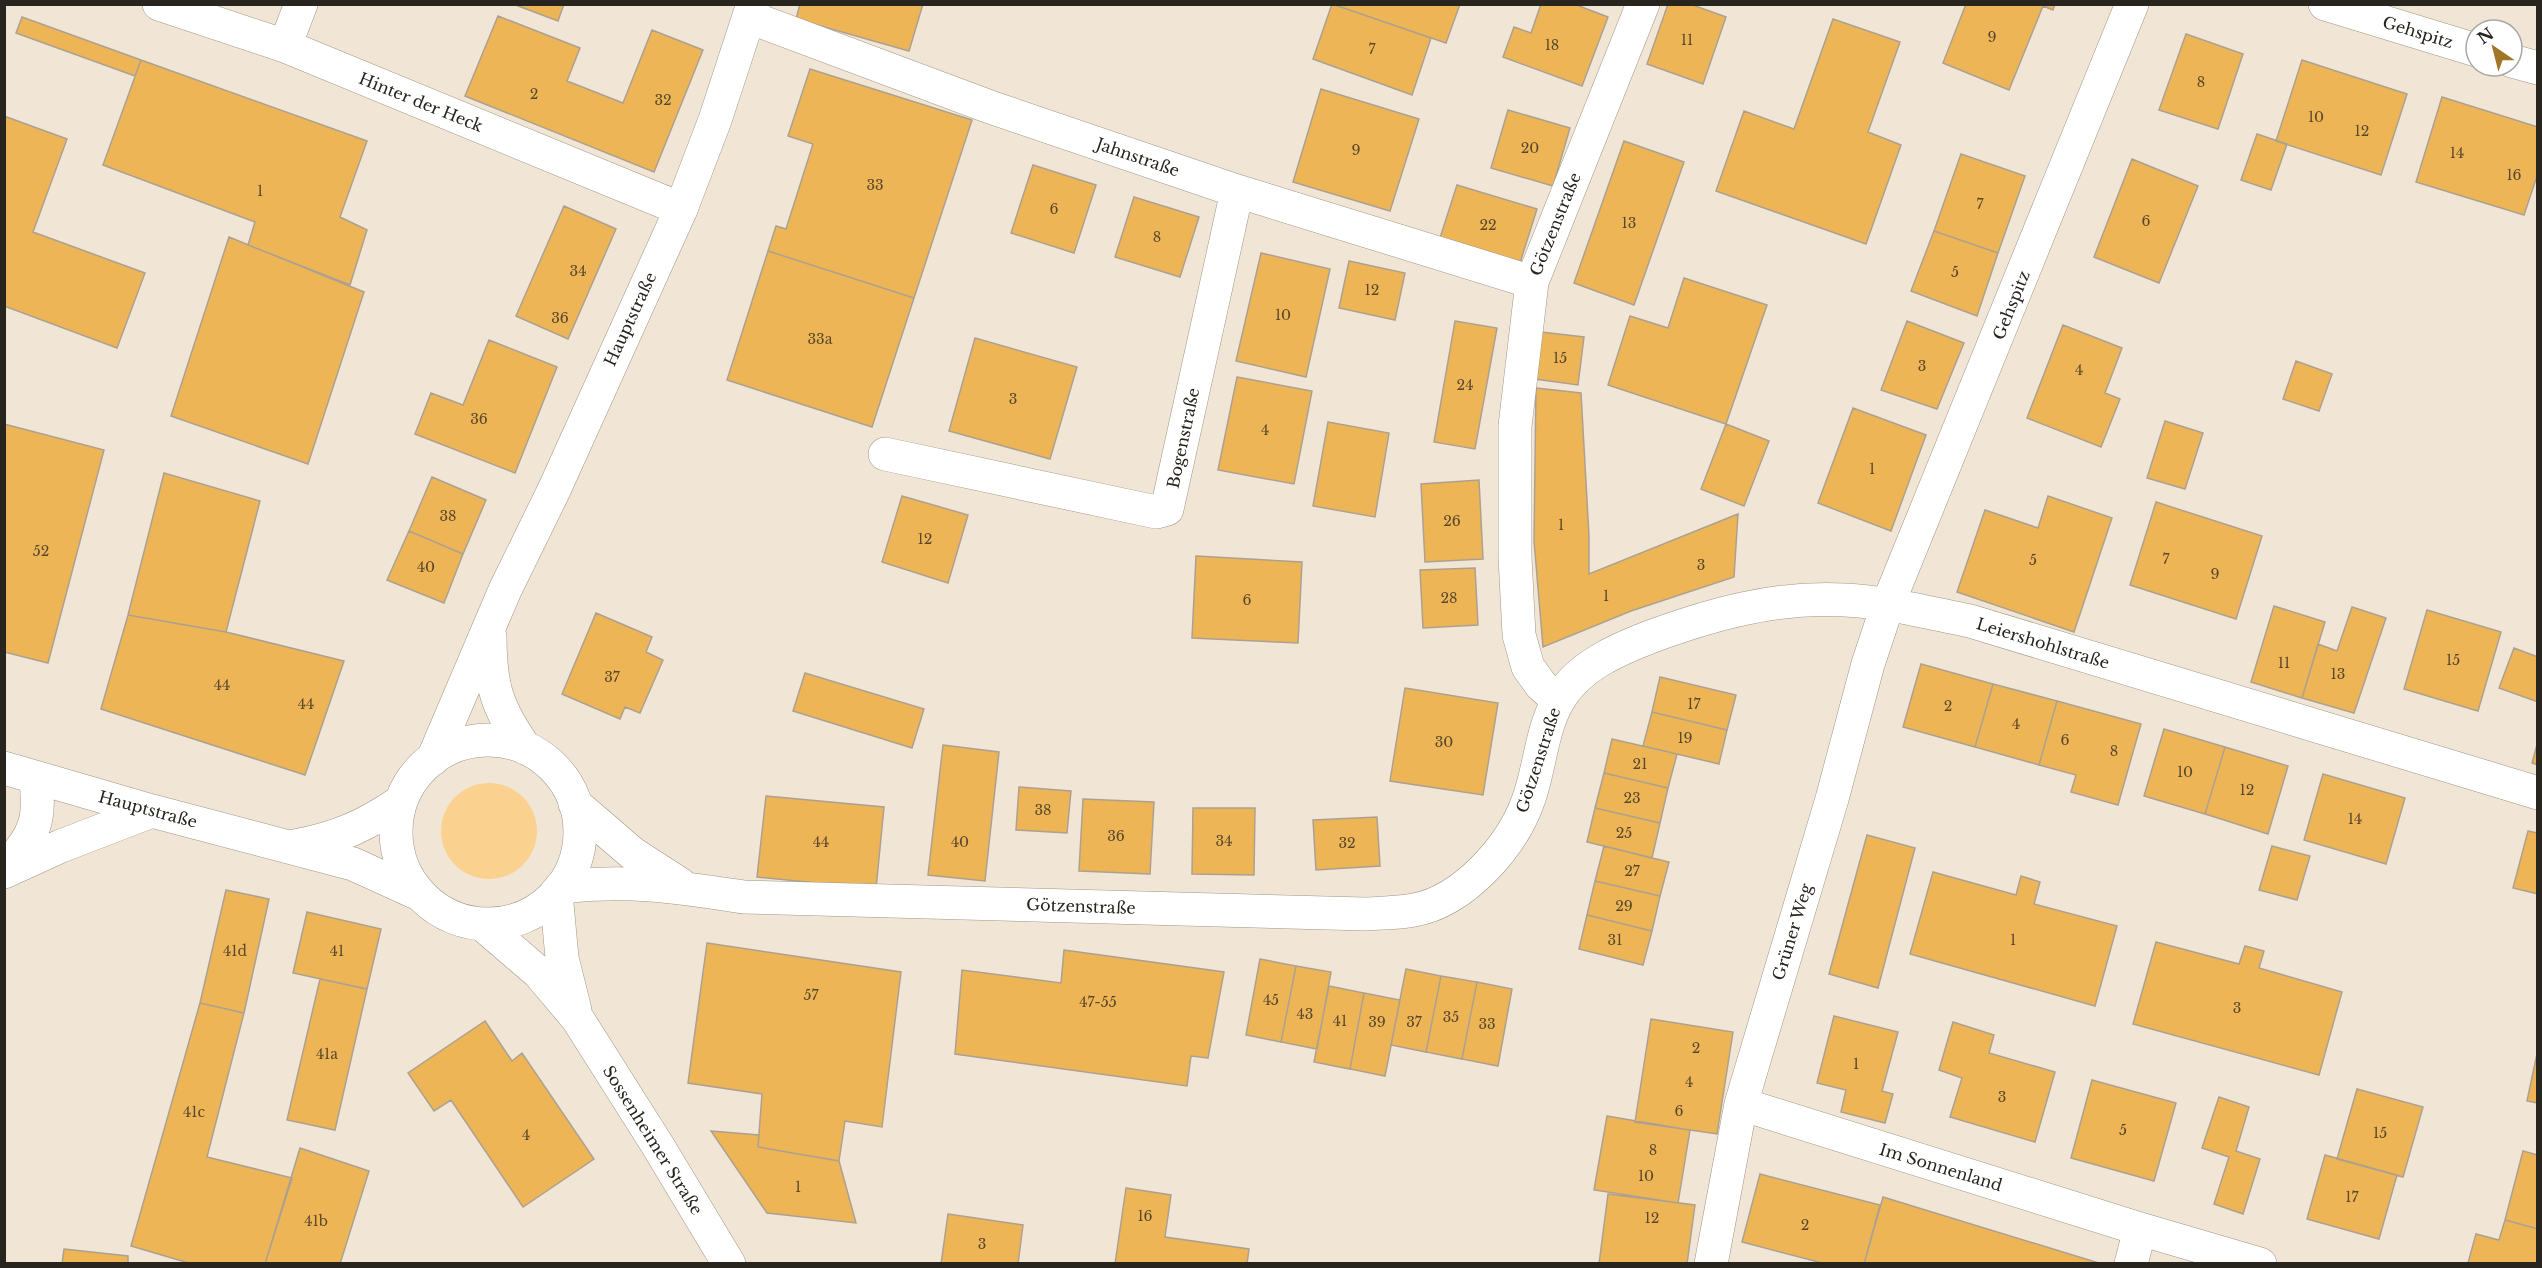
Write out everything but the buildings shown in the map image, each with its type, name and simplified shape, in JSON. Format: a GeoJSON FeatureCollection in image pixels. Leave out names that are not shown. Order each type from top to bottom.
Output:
{"type":"FeatureCollection","features":[{"type":"Feature","properties":{"kind":"street","name":"Hinter der Heck"},"geometry":{"type":"LineString","coordinates":[[159,4],[285,46],[681,209]]}},
{"type":"Feature","properties":{"kind":"street"},"geometry":{"type":"LineString","coordinates":[[285,46],[301,4]]}},
{"type":"Feature","properties":{"kind":"street","name":"Götzenstraße"},"geometry":{"type":"LineString","coordinates":[[558,890],[627,882],[684,887],[744,897],[1365,914],[1416,910],[1450,897],[1482,871],[1509,839],[1528,801],[1541,749],[1558,700],[1541,685],[1528,667],[1519,635],[1515,557],[1515,426],[1532,282],[1643,4]]}},
{"type":"Feature","properties":{"kind":"street","name":"Gehspitz"},"geometry":{"type":"LineString","coordinates":[[1888,604],[2132,4]]}},
{"type":"Feature","properties":{"kind":"street","name":"Gehspitz"},"geometry":{"type":"LineString","coordinates":[[2325,4],[2464,46]]}},
{"type":"Feature","properties":{"kind":"street","name":"Jahnstraße"},"geometry":{"type":"LineString","coordinates":[[751,11],[990,107],[1237,191],[1532,282]]}},
{"type":"Feature","properties":{"kind":"street","name":"Hauptstraße"},"geometry":{"type":"LineString","coordinates":[[433,759],[490,626],[681,209],[716,120],[751,11]]}},
{"type":"Feature","properties":{"kind":"street","name":"Bogenstraße"},"geometry":{"type":"LineString","coordinates":[[885,454],[1156,512],[1167,509],[1237,191]]}},
{"type":"Feature","properties":{"kind":"street","name":"Leiershohlstraße"},"geometry":{"type":"LineString","coordinates":[[1558,700],[1576,679],[1602,658],[1679,626],[1722,613],[1785,602],[1843,600],[1888,604],[1970,621],[2538,793]]}},
{"type":"Feature","properties":{"kind":"street","name":"Grüner Weg"},"geometry":{"type":"LineString","coordinates":[[1711,1263],[1741,1104],[1832,799],[1868,664],[1888,604]]}},
{"type":"Feature","properties":{"kind":"street","name":"Hauptstraße"},"geometry":{"type":"LineString","coordinates":[[490,626],[492,683],[506,720],[525,748]]}},
{"type":"Feature","properties":{"kind":"street","name":"Hauptstraße"},"geometry":{"type":"LineString","coordinates":[[506,741],[525,748],[542,757],[556,771],[568,786],[576,804],[579,842],[570,874],[548,902],[529,914],[500,924],[482,924],[448,915],[419,894],[406,875],[396,842],[395,822],[400,802],[408,785],[433,759],[450,748],[467,742],[506,741]]}},
{"type":"Feature","properties":{"kind":"street"},"geometry":{"type":"LineString","coordinates":[[4,867],[26,842],[36,824],[40,803],[20,773]]}},
{"type":"Feature","properties":{"kind":"street","name":"Hauptstraße"},"geometry":{"type":"LineString","coordinates":[[20,773],[152,812],[353,864],[419,894]]}},
{"type":"Feature","properties":{"kind":"street","name":"Hauptstraße"},"geometry":{"type":"LineString","coordinates":[[293,847],[345,834],[400,802]]}},
{"type":"Feature","properties":{"kind":"street","name":"Götzenstraße"},"geometry":{"type":"LineString","coordinates":[[576,804],[632,853],[684,887]]}},
{"type":"Feature","properties":{"kind":"street"},"geometry":{"type":"LineString","coordinates":[[4,872],[61,846],[152,812]]}},
{"type":"Feature","properties":{"kind":"street","name":"Sossenheimer Straße"},"geometry":{"type":"LineString","coordinates":[[558,890],[562,958],[577,1018]]}},
{"type":"Feature","properties":{"kind":"street","name":"Sossenheimer Straße"},"geometry":{"type":"LineString","coordinates":[[482,924],[539,973],[577,1018],[729,1263]]}},
{"type":"Feature","properties":{"kind":"street","name":"Im Sonnenland"},"geometry":{"type":"LineString","coordinates":[[1741,1104],[2140,1229],[2260,1263]]}},
{"type":"Feature","properties":{"kind":"street"},"geometry":{"type":"LineString","coordinates":[[2131,1263],[2140,1229]]}},
{"type":"Feature","properties":{"kind":"shaded area"},"geometry":{"type":"Polygon","coordinates":[[[489,783],[507,786],[523,797],[534,813],[537,831],[534,849],[523,865],[507,876],[489,879],[471,876],[455,865],[444,849],[441,831],[444,813],[455,797],[471,786],[489,783]]]}}]}
